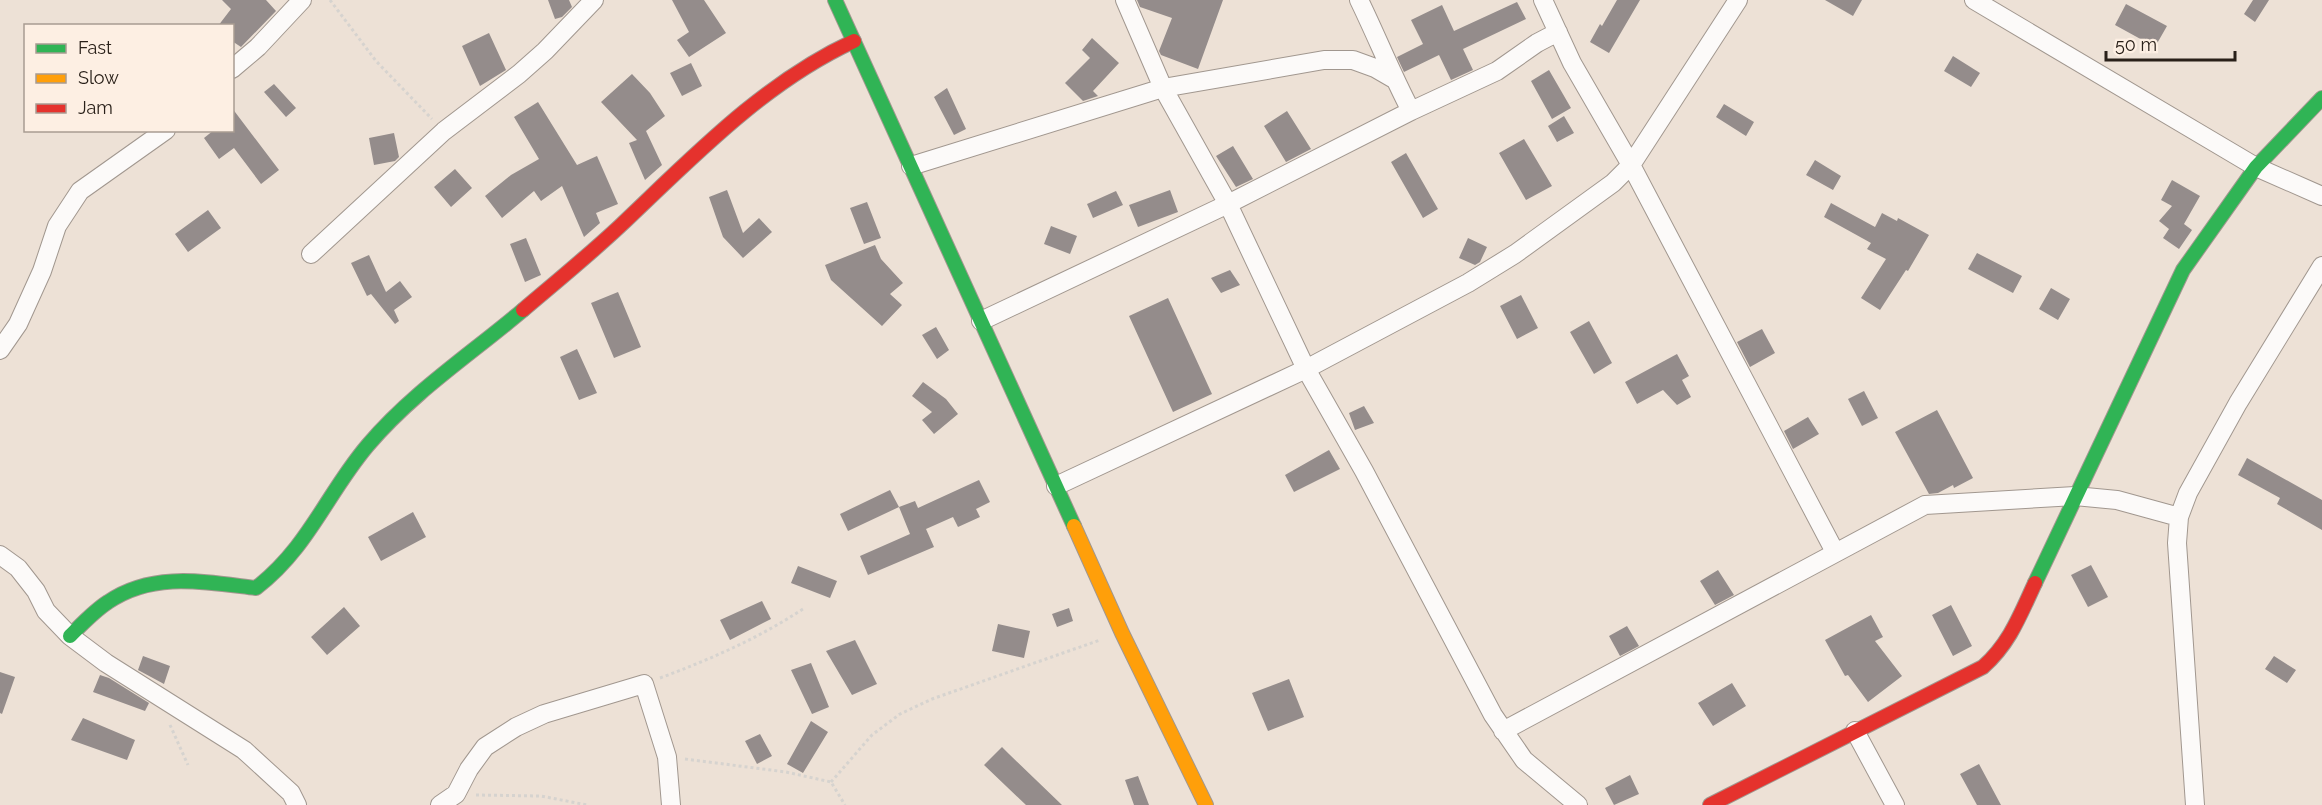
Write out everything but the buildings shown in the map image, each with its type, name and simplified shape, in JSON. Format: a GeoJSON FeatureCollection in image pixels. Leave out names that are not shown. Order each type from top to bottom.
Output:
{"type":"FeatureCollection","features":[{"type":"Feature","properties":{"kind":"main road"},"geometry":{"type":"LineString","coordinates":[[835,0],[1122,633],[1206,805]]}},
{"type":"Feature","properties":{"kind":"main road"},"geometry":{"type":"LineString","coordinates":[[70,636],[110,600],[131,588],[156,581],[198,579],[256,588],[274,576],[303,539],[366,446],[410,402],[522,311],[619,227],[665,181],[764,98],[811,63],[854,41]]}},
{"type":"Feature","properties":{"kind":"main road"},"geometry":{"type":"LineString","coordinates":[[1710,805],[1983,667],[1998,653],[2008,638],[2183,270],[2256,167],[2322,98]]}},
{"type":"Feature","properties":{"kind":"street"},"geometry":{"type":"LineString","coordinates":[[234,67],[302,0]]}},
{"type":"Feature","properties":{"kind":"street"},"geometry":{"type":"LineString","coordinates":[[311,254],[444,131],[519,74],[545,51],[594,0]]}},
{"type":"Feature","properties":{"kind":"street"},"geometry":{"type":"LineString","coordinates":[[1125,0],[1163,88],[1228,204],[1306,369],[1364,471],[1492,715],[1524,760],[1578,805]]}},
{"type":"Feature","properties":{"kind":"street"},"geometry":{"type":"LineString","coordinates":[[1359,0],[1384,50],[1394,79],[1411,111]]}},
{"type":"Feature","properties":{"kind":"street"},"geometry":{"type":"LineString","coordinates":[[1543,0],[1572,63],[1631,165],[1835,552]]}},
{"type":"Feature","properties":{"kind":"street"},"geometry":{"type":"LineString","coordinates":[[1056,486],[1306,369],[1468,283],[1515,254],[1613,183],[1631,165],[1738,0]]}},
{"type":"Feature","properties":{"kind":"street"},"geometry":{"type":"LineString","coordinates":[[1974,0],[2256,167],[2322,196]]}},
{"type":"Feature","properties":{"kind":"street"},"geometry":{"type":"LineString","coordinates":[[981,321],[1228,204],[1411,111],[1497,71],[1537,43],[1558,32]]}},
{"type":"Feature","properties":{"kind":"street"},"geometry":{"type":"LineString","coordinates":[[911,166],[1163,88],[1324,60],[1353,60],[1375,68],[1394,79]]}},
{"type":"Feature","properties":{"kind":"street"},"geometry":{"type":"LineString","coordinates":[[0,350],[18,324],[42,271],[57,226],[80,191],[163,132]]}},
{"type":"Feature","properties":{"kind":"street"},"geometry":{"type":"LineString","coordinates":[[2195,805],[2177,543],[2179,517],[2187,493],[2238,403],[2322,266]]}},
{"type":"Feature","properties":{"kind":"street"},"geometry":{"type":"LineString","coordinates":[[1503,731],[1924,505],[2075,496],[2117,500],[2179,517]]}},
{"type":"Feature","properties":{"kind":"street"},"geometry":{"type":"LineString","coordinates":[[0,555],[18,568],[36,591],[46,610],[70,636],[106,663],[244,750],[291,793],[297,805]]}},
{"type":"Feature","properties":{"kind":"street"},"geometry":{"type":"LineString","coordinates":[[440,805],[456,794],[469,769],[485,747],[516,727],[544,714],[644,684],[667,757],[671,805]]}},
{"type":"Feature","properties":{"kind":"street"},"geometry":{"type":"LineString","coordinates":[[1855,731],[1895,805]]}},
{"type":"Feature","properties":{"kind":"path"},"geometry":{"type":"LineString","coordinates":[[330,0],[376,61],[411,100],[444,131]]}},
{"type":"Feature","properties":{"kind":"path"},"geometry":{"type":"LineString","coordinates":[[644,684],[730,651],[758,637],[803,609]]}},
{"type":"Feature","properties":{"kind":"path"},"geometry":{"type":"LineString","coordinates":[[831,782],[873,735],[900,714],[932,699],[1122,633]]}},
{"type":"Feature","properties":{"kind":"path"},"geometry":{"type":"LineString","coordinates":[[170,723],[188,765]]}},
{"type":"Feature","properties":{"kind":"path"},"geometry":{"type":"LineString","coordinates":[[667,757],[786,772],[831,782],[845,805]]}},
{"type":"Feature","properties":{"kind":"path"},"geometry":{"type":"LineString","coordinates":[[456,794],[542,796],[587,805]]}},
{"type":"Feature","properties":{"kind":"traffic: fast"},"geometry":{"type":"LineString","coordinates":[[835,0],[1074,526]]}},
{"type":"Feature","properties":{"kind":"traffic: fast"},"geometry":{"type":"LineString","coordinates":[[2035,583],[2183,270],[2256,167],[2322,98]]}},
{"type":"Feature","properties":{"kind":"traffic: fast"},"geometry":{"type":"LineString","coordinates":[[70,636],[108,602],[125,592],[143,586],[180,581],[256,588],[290,555],[354,463],[385,426],[423,391],[523,310]]}},
{"type":"Feature","properties":{"kind":"traffic: slow"},"geometry":{"type":"LineString","coordinates":[[1074,526],[1122,633],[1206,805]]}},
{"type":"Feature","properties":{"kind":"traffic: jam"},"geometry":{"type":"LineString","coordinates":[[523,310],[759,100],[821,58],[854,41]]}},
{"type":"Feature","properties":{"kind":"traffic: jam"},"geometry":{"type":"LineString","coordinates":[[1710,805],[1983,667],[2007,638],[2035,583]]}}]}
